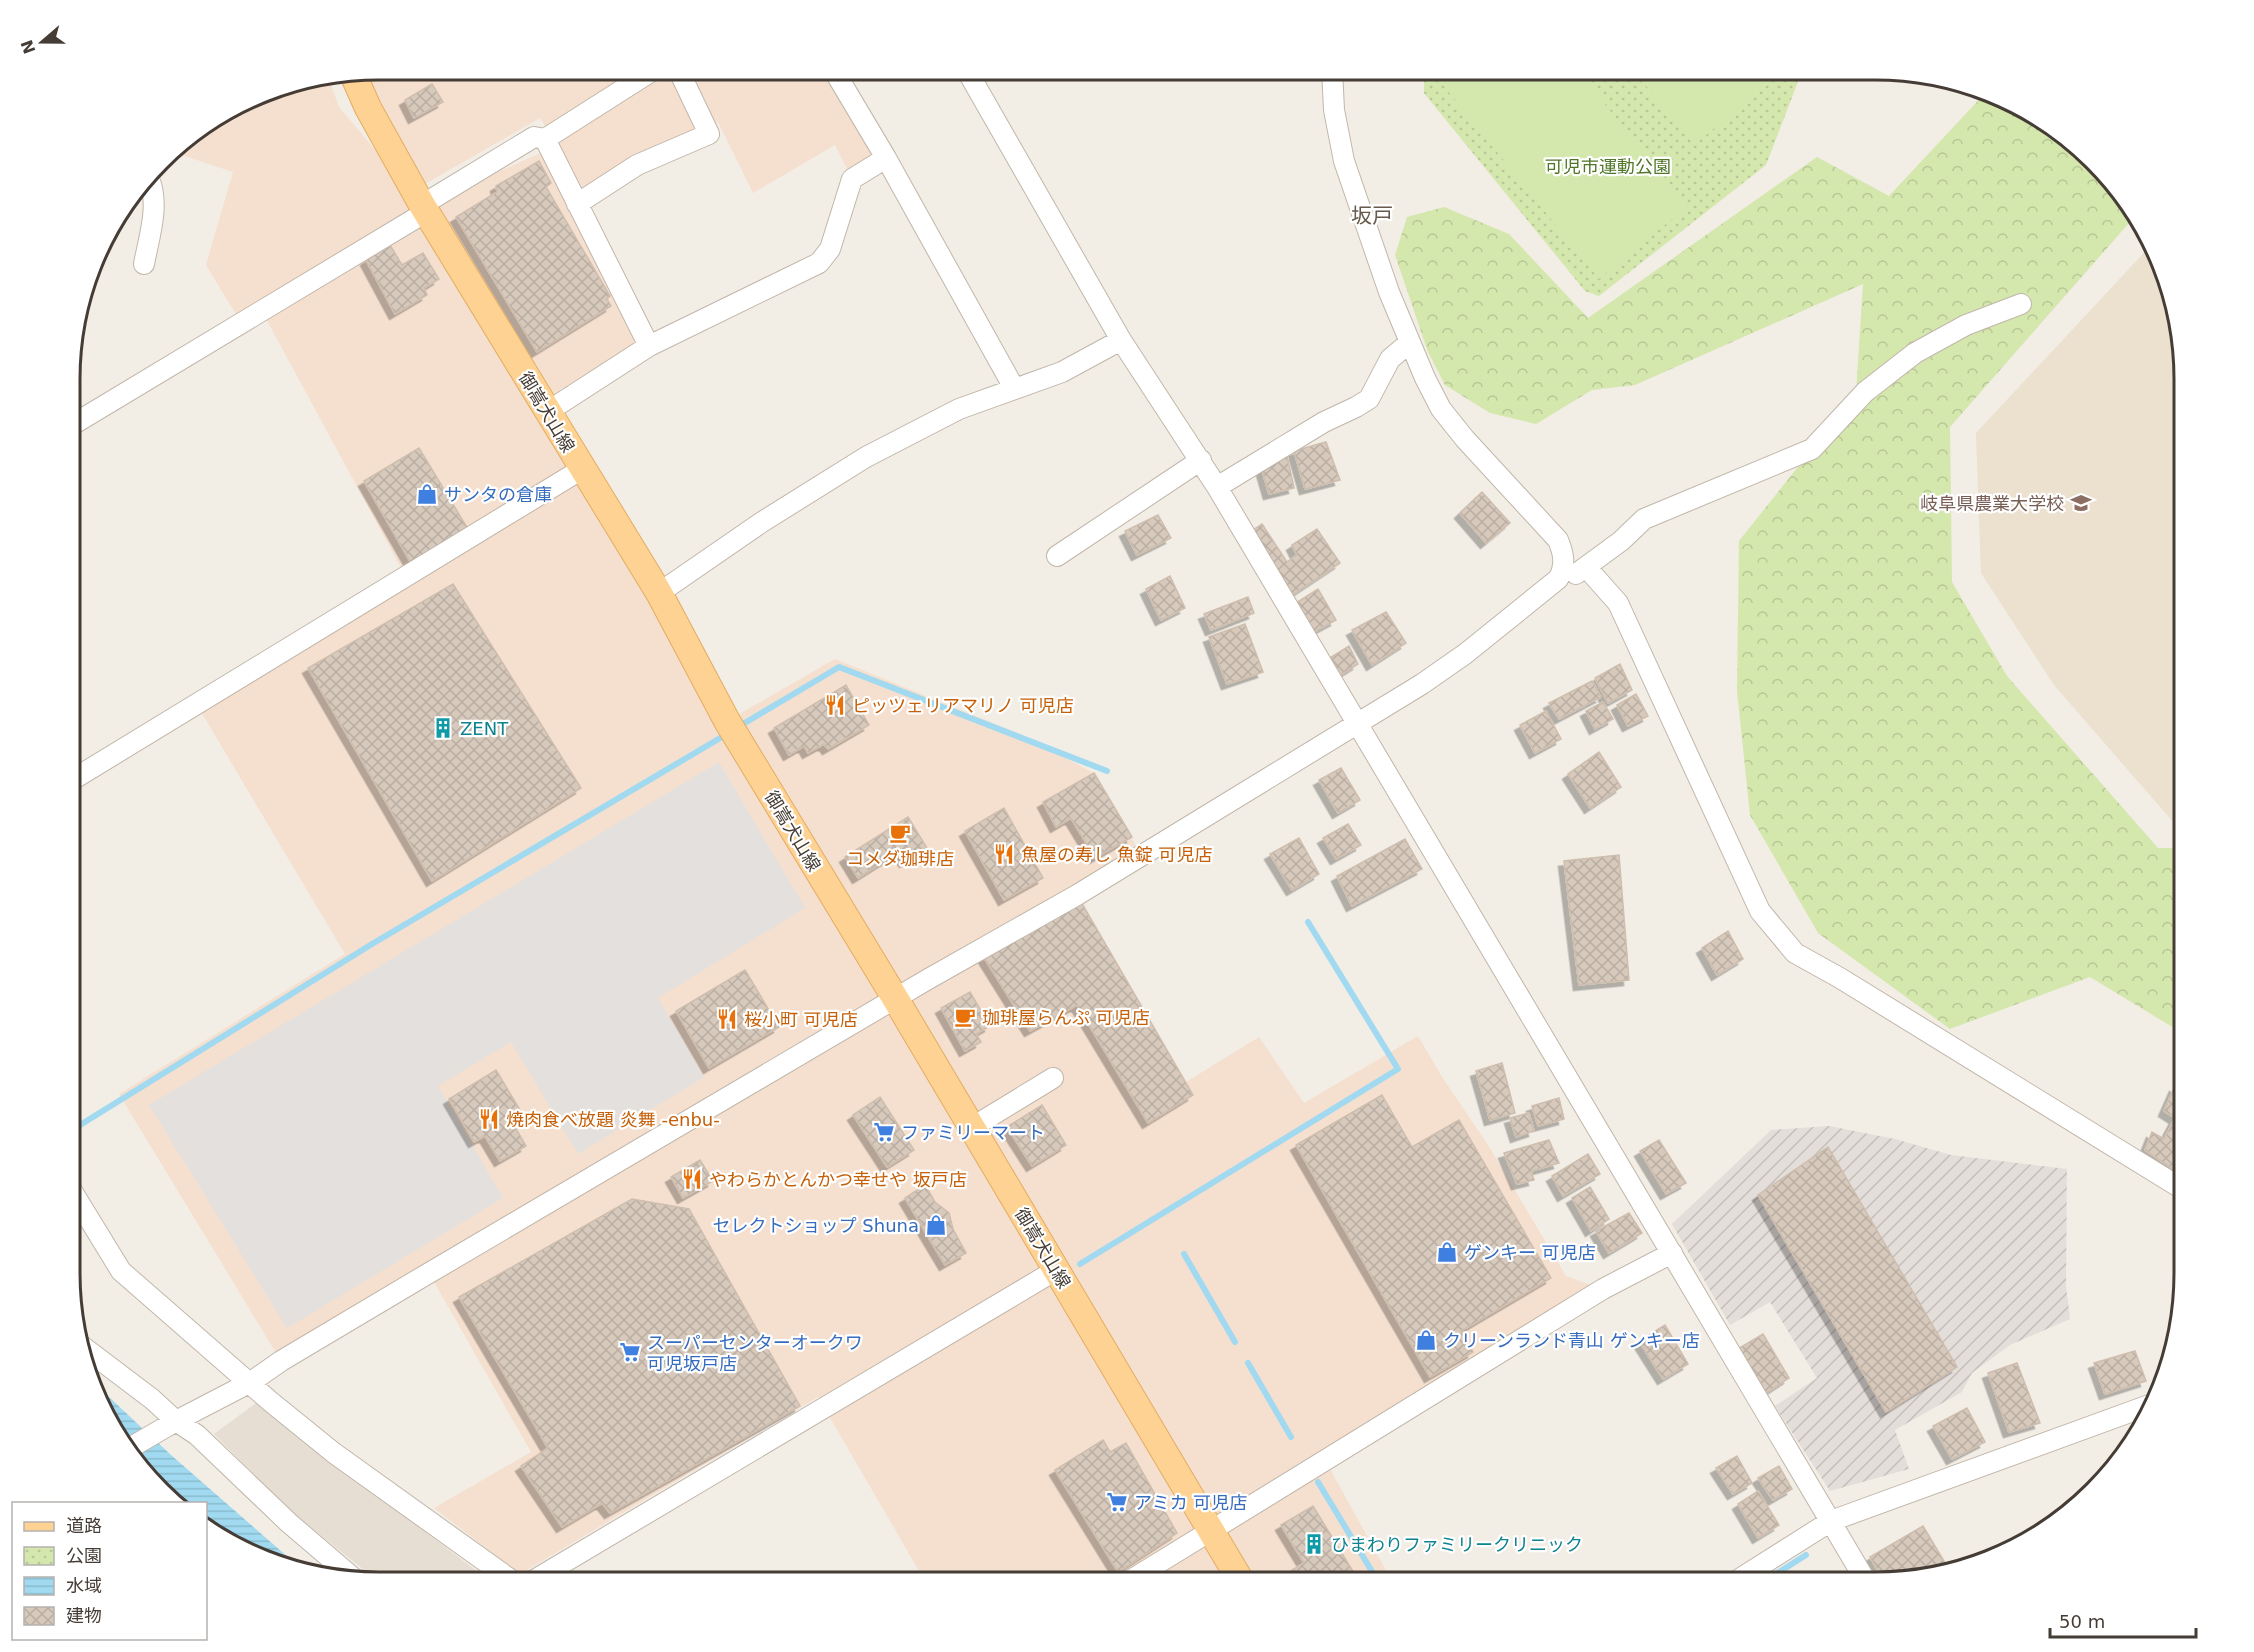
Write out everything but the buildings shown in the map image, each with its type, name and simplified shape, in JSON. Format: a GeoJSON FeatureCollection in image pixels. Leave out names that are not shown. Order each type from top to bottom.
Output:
{"type":"FeatureCollection","features":[{"type":"Feature","properties":{"kind":"main road","name":"御嵩犬山線"},"geometry":{"type":"LineString","coordinates":[[356,80],[368,108],[424,209],[659,593],[732,730],[895,998],[1236,1572]]}},
{"type":"Feature","properties":{"kind":"street"},"geometry":{"type":"LineString","coordinates":[[80,420],[424,209],[534,137],[544,139],[638,80]]}},
{"type":"Feature","properties":{"kind":"street"},"geometry":{"type":"LineString","coordinates":[[577,204],[637,165],[709,134],[683,80]]}},
{"type":"Feature","properties":{"kind":"street"},"geometry":{"type":"LineString","coordinates":[[840,80],[886,158],[1014,388]]}},
{"type":"Feature","properties":{"kind":"street"},"geometry":{"type":"LineString","coordinates":[[972,80],[1121,340],[1201,460],[1861,1572]]}},
{"type":"Feature","properties":{"kind":"street"},"geometry":{"type":"LineString","coordinates":[[134,1446],[251,1382],[281,1361],[440,1266],[895,998],[1077,895],[1422,684],[1465,654],[1549,588],[1563,572],[1564,554],[1558,540],[1465,439],[1442,409],[1409,343],[1344,161],[1334,110],[1333,80]]}},
{"type":"Feature","properties":{"kind":"street"},"geometry":{"type":"LineString","coordinates":[[544,139],[649,346]]}},
{"type":"Feature","properties":{"kind":"street"},"geometry":{"type":"LineString","coordinates":[[547,412],[649,346],[819,263],[830,249],[852,179],[886,158]]}},
{"type":"Feature","properties":{"kind":"street"},"geometry":{"type":"LineString","coordinates":[[144,264],[154,211],[152,184]]}},
{"type":"Feature","properties":{"kind":"street"},"geometry":{"type":"LineString","coordinates":[[1563,572],[1575,574],[1586,567],[1621,541],[1644,519],[1812,449],[1865,392],[1915,353],[1966,325],[2021,304]]}},
{"type":"Feature","properties":{"kind":"street"},"geometry":{"type":"LineString","coordinates":[[659,593],[762,522],[866,457],[959,409],[1062,372],[1121,340]]}},
{"type":"Feature","properties":{"kind":"street"},"geometry":{"type":"LineString","coordinates":[[1217,487],[1369,399],[1390,359],[1409,343]]}},
{"type":"Feature","properties":{"kind":"street"},"geometry":{"type":"LineString","coordinates":[[1057,556],[1201,460]]}},
{"type":"Feature","properties":{"kind":"street"},"geometry":{"type":"LineString","coordinates":[[80,775],[582,469]]}},
{"type":"Feature","properties":{"kind":"street"},"geometry":{"type":"LineString","coordinates":[[1586,567],[1618,603],[1760,911],[1795,953],[1840,978],[2174,1184]]}},
{"type":"Feature","properties":{"kind":"street"},"geometry":{"type":"LineString","coordinates":[[971,1128],[1053,1078]]}},
{"type":"Feature","properties":{"kind":"street"},"geometry":{"type":"LineString","coordinates":[[80,1204],[121,1271],[334,1453],[500,1572]]}},
{"type":"Feature","properties":{"kind":"street"},"geometry":{"type":"LineString","coordinates":[[1144,1572],[1603,1289],[1672,1253]]}},
{"type":"Feature","properties":{"kind":"street"},"geometry":{"type":"LineString","coordinates":[[548,1572],[1056,1270]]}},
{"type":"Feature","properties":{"kind":"street"},"geometry":{"type":"LineString","coordinates":[[90,1352],[152,1399],[176,1421],[197,1435],[289,1523],[345,1571]]}},
{"type":"Feature","properties":{"kind":"street"},"geometry":{"type":"LineString","coordinates":[[1750,1572],[1831,1521],[2143,1407]]}},
{"type":"Feature","properties":{"kind":"shaded area"},"geometry":{"type":"Polygon","coordinates":[[[362,80],[840,80],[886,158],[852,179],[835,145],[753,193],[718,122],[620,165],[584,190],[540,118],[418,188],[362,80]]]}},
{"type":"Feature","properties":{"kind":"shaded area"},"geometry":{"type":"Polygon","coordinates":[[[331,83],[339,107],[422,205],[541,153],[572,210],[638,345],[580,384],[560,389],[574,457],[727,721],[835,659],[1015,732],[1094,773],[1142,856],[1077,895],[1186,1082],[1259,1037],[1304,1103],[1418,1036],[1442,1077],[1488,1145],[1566,1276],[1603,1289],[1325,1460],[1387,1572],[920,1572],[818,1397],[523,1572],[517,1572],[434,1508],[531,1452],[429,1273],[281,1361],[119,1094],[345,954],[197,705],[406,577],[259,306],[237,316],[206,265],[233,172],[180,154],[212,130],[246,110],[282,95],[331,83]]]}},
{"type":"Feature","properties":{"kind":"shaded area","name":"岐阜県農業大学校"},"geometry":{"type":"Polygon","coordinates":[[[2146,251],[2159,282],[2169,320],[2174,359],[2174,823],[2054,685],[1981,573],[1976,433],[2146,251]]]}},
{"type":"Feature","properties":{"kind":"shaded area"},"geometry":{"type":"Polygon","coordinates":[[[719,762],[805,908],[658,998],[704,1077],[578,1154],[511,1042],[438,1086],[503,1198],[287,1328],[149,1105],[719,762]]]}},
{"type":"Feature","properties":{"kind":"shaded area"},"geometry":{"type":"Polygon","coordinates":[[[1829,1126],[1895,1139],[1951,1155],[2067,1169],[2066,1286],[2070,1319],[2010,1345],[1972,1373],[1962,1392],[1895,1430],[1909,1469],[1830,1491],[1775,1406],[1817,1378],[1770,1302],[1730,1325],[1672,1224],[1771,1130],[1829,1126]]]}},
{"type":"Feature","properties":{"kind":"shaded area"},"geometry":{"type":"Polygon","coordinates":[[[256,1403],[478,1572],[367,1572],[288,1509],[214,1434],[256,1403]]]}},
{"type":"Feature","properties":{"kind":"green space","name":"可児市運動公園"},"geometry":{"type":"Polygon","coordinates":[[[1424,80],[1799,80],[1766,165],[1599,296],[1585,291],[1424,93],[1424,80]]]}},
{"type":"Feature","properties":{"kind":"green space"},"geometry":{"type":"Polygon","coordinates":[[[1449,80],[1585,80],[1688,206],[1599,279],[1443,85],[1449,80]]]}},
{"type":"Feature","properties":{"kind":"green space"},"geometry":{"type":"Polygon","coordinates":[[[1641,80],[1773,80],[1694,145],[1641,80]]]}},
{"type":"Feature","properties":{"kind":"green space"},"geometry":{"type":"Polygon","coordinates":[[[1980,98],[2008,110],[2058,141],[2100,181],[2130,222],[1950,427],[1952,582],[2007,676],[2158,848],[2174,848],[2174,1028],[2090,977],[1950,1029],[1818,933],[1750,815],[1737,691],[1739,541],[1856,394],[1863,284],[1635,385],[1592,390],[1536,424],[1490,413],[1445,385],[1428,352],[1395,255],[1407,217],[1444,207],[1509,234],[1588,318],[1817,157],[1889,196],[1980,98]]]}},
{"type":"Feature","properties":{"kind":"water"},"geometry":{"type":"Polygon","coordinates":[[[104,1392],[171,1455],[290,1559],[246,1542],[212,1522],[207,1519],[207,1502],[186,1502],[181,1498],[141,1456],[104,1392]]]}},
{"type":"Feature","properties":{"kind":"waterway"},"geometry":{"type":"LineString","coordinates":[[738,727],[839,667],[1107,771]]}},
{"type":"Feature","properties":{"kind":"waterway"},"geometry":{"type":"LineString","coordinates":[[80,1125],[372,944],[727,734]]}},
{"type":"Feature","properties":{"kind":"waterway"},"geometry":{"type":"LineString","coordinates":[[1080,1264],[1398,1069],[1308,922]]}},
{"type":"Feature","properties":{"kind":"waterway"},"geometry":{"type":"LineString","coordinates":[[1184,1254],[1235,1342]]}},
{"type":"Feature","properties":{"kind":"waterway"},"geometry":{"type":"LineString","coordinates":[[1248,1363],[1291,1437]]}},
{"type":"Feature","properties":{"kind":"waterway"},"geometry":{"type":"LineString","coordinates":[[1318,1482],[1372,1572]]}},
{"type":"Feature","properties":{"kind":"waterway"},"geometry":{"type":"LineString","coordinates":[[1779,1572],[1806,1555]]}},
{"type":"Feature","properties":{"kind":"place","name":"サンタの倉庫"},"geometry":{"type":"Point","coordinates":[427,494]}},
{"type":"Feature","properties":{"kind":"place","name":"岐阜県農業大学校"},"geometry":{"type":"Point","coordinates":[2081,503]}},
{"type":"Feature","properties":{"kind":"place","name":"ピッツェリアマリノ 可児店"},"geometry":{"type":"Point","coordinates":[835,705]}},
{"type":"Feature","properties":{"kind":"place","name":"ZENT"},"geometry":{"type":"Point","coordinates":[443,728]}},
{"type":"Feature","properties":{"kind":"place","name":"コメダ珈琲店"},"geometry":{"type":"Point","coordinates":[900,833]}},
{"type":"Feature","properties":{"kind":"place","name":"魚屋の寿し 魚錠 可児店"},"geometry":{"type":"Point","coordinates":[1004,854]}},
{"type":"Feature","properties":{"kind":"place","name":"珈琲屋らんぷ 可児店"},"geometry":{"type":"Point","coordinates":[965,1017]}},
{"type":"Feature","properties":{"kind":"place","name":"桜小町 可児店"},"geometry":{"type":"Point","coordinates":[727,1019]}},
{"type":"Feature","properties":{"kind":"place","name":"焼肉食べ放題 炎舞 ‐enbu‐"},"geometry":{"type":"Point","coordinates":[489,1119]}},
{"type":"Feature","properties":{"kind":"place","name":"ファミリーマート"},"geometry":{"type":"Point","coordinates":[884,1132]}},
{"type":"Feature","properties":{"kind":"place","name":"やわらかとんかつ幸せや 坂戸店"},"geometry":{"type":"Point","coordinates":[692,1179]}},
{"type":"Feature","properties":{"kind":"place","name":"セレクトショップ Shuna"},"geometry":{"type":"Point","coordinates":[936,1225]}},
{"type":"Feature","properties":{"kind":"place","name":"ゲンキー 可児店"},"geometry":{"type":"Point","coordinates":[1447,1252]}},
{"type":"Feature","properties":{"kind":"place","name":"クリーンランド青山 ゲンキー店"},"geometry":{"type":"Point","coordinates":[1426,1340]}},
{"type":"Feature","properties":{"kind":"place","name":"スーパーセンターオークワ 可児坂戸店"},"geometry":{"type":"Point","coordinates":[630,1352]}},
{"type":"Feature","properties":{"kind":"place","name":"アミカ 可児店"},"geometry":{"type":"Point","coordinates":[1117,1502]}},
{"type":"Feature","properties":{"kind":"place","name":"ひまわりファミリークリニック"},"geometry":{"type":"Point","coordinates":[1314,1544]}},
{"type":"Feature","properties":{"kind":"district","name":"坂戸"},"geometry":{"type":"Point","coordinates":[1372,216]}}]}
